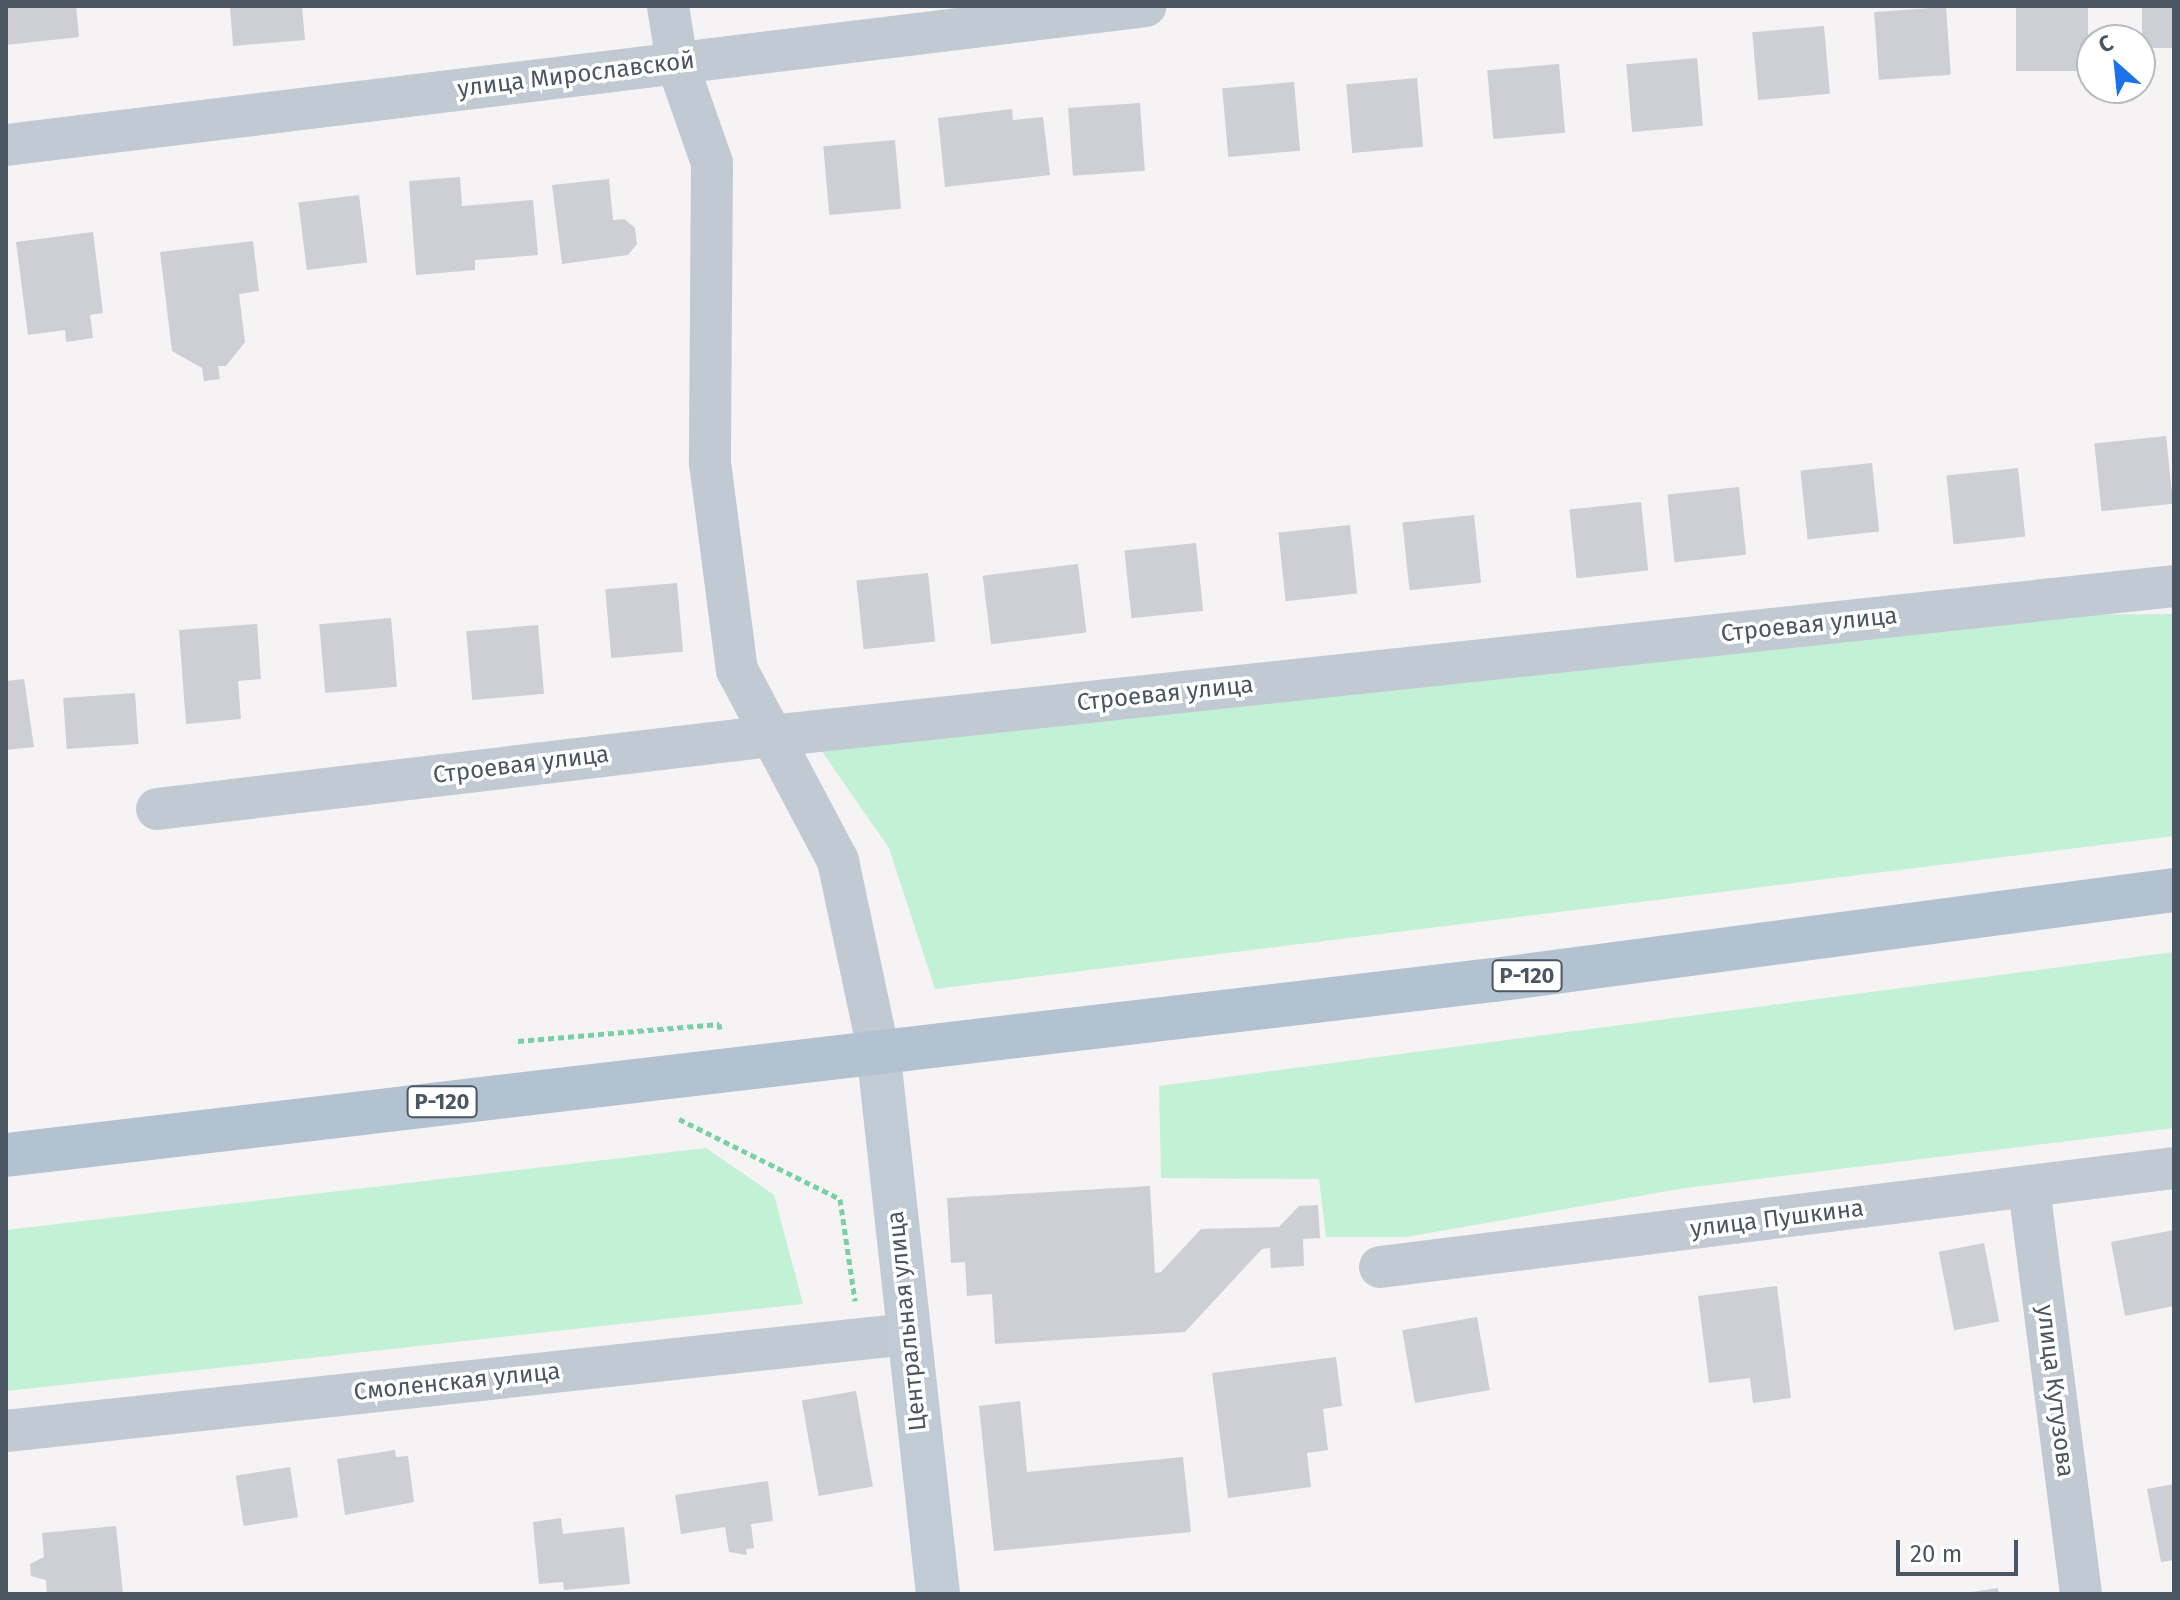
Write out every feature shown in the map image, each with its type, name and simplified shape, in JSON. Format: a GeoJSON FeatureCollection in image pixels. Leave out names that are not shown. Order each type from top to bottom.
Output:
{"type":"FeatureCollection","features":[{"type":"Feature","properties":{"kind":"main road","name":"Р-120"},"geometry":{"type":"LineString","coordinates":[[6,1155],[878,1049],[1494,980],[2174,890]]}},
{"type":"Feature","properties":{"kind":"street"},"geometry":{"type":"LineString","coordinates":[[668,6],[677,63],[712,163],[710,463],[737,670],[838,861],[878,1049]]}},
{"type":"Feature","properties":{"kind":"street","name":"улица Мирославской"},"geometry":{"type":"LineString","coordinates":[[6,145],[1146,6]]}},
{"type":"Feature","properties":{"kind":"street","name":"Строевая улица"},"geometry":{"type":"LineString","coordinates":[[157,809],[771,736],[2174,586]]}},
{"type":"Feature","properties":{"kind":"street","name":"Центральная улица"},"geometry":{"type":"LineString","coordinates":[[878,1049],[938,1594]]}},
{"type":"Feature","properties":{"kind":"street","name":"улица Пушкина"},"geometry":{"type":"LineString","coordinates":[[1380,1267],[2174,1168]]}},
{"type":"Feature","properties":{"kind":"street","name":"улица Кутузова"},"geometry":{"type":"LineString","coordinates":[[2029,1188],[2081,1594]]}},
{"type":"Feature","properties":{"kind":"street","name":"Смоленская улица"},"geometry":{"type":"LineString","coordinates":[[6,1431],[907,1334]]}},
{"type":"Feature","properties":{"kind":"path"},"geometry":{"type":"LineString","coordinates":[[518,1041],[719,1024],[726,1067]]}},
{"type":"Feature","properties":{"kind":"path"},"geometry":{"type":"LineString","coordinates":[[686,1113],[671,1114],[840,1199],[860,1339]]}},
{"type":"Feature","properties":{"kind":"green space"},"geometry":{"type":"Polygon","coordinates":[[[2174,614],[2174,836],[935,989],[889,848],[814,740],[2012,615],[2174,614]]]}},
{"type":"Feature","properties":{"kind":"green space"},"geometry":{"type":"Polygon","coordinates":[[[2174,952],[2174,1128],[1685,1188],[1406,1237],[1326,1237],[1319,1179],[1161,1178],[1159,1086],[2174,952]]]}},
{"type":"Feature","properties":{"kind":"green space"},"geometry":{"type":"Polygon","coordinates":[[[706,1148],[774,1195],[803,1304],[6,1391],[6,1230],[706,1148]]]}},
{"type":"Feature","properties":{"kind":"building"},"geometry":{"type":"Polygon","coordinates":[[[6,6],[76,6],[79,37],[6,45],[6,6]]]}},
{"type":"Feature","properties":{"kind":"building"},"geometry":{"type":"Polygon","coordinates":[[[230,6],[302,6],[305,40],[233,46],[230,6]]]}},
{"type":"Feature","properties":{"kind":"building"},"geometry":{"type":"Polygon","coordinates":[[[2016,6],[2088,6],[2088,24],[2076,24],[2076,71],[2016,71],[2016,6]]]}},
{"type":"Feature","properties":{"kind":"building"},"geometry":{"type":"Polygon","coordinates":[[[2142,6],[2174,6],[2174,48],[2156,48],[2156,24],[2142,24],[2142,6]]]}},
{"type":"Feature","properties":{"kind":"building"},"geometry":{"type":"Polygon","coordinates":[[[1946,7],[1951,75],[1879,80],[1874,12],[1946,7]]]}},
{"type":"Feature","properties":{"kind":"building"},"geometry":{"type":"Polygon","coordinates":[[[1824,26],[1830,94],[1758,100],[1752,32],[1824,26]]]}},
{"type":"Feature","properties":{"kind":"building"},"geometry":{"type":"Polygon","coordinates":[[[1697,58],[1703,126],[1632,132],[1626,64],[1697,58]]]}},
{"type":"Feature","properties":{"kind":"building"},"geometry":{"type":"Polygon","coordinates":[[[1559,64],[1565,133],[1493,139],[1487,70],[1559,64]]]}},
{"type":"Feature","properties":{"kind":"building"},"geometry":{"type":"Polygon","coordinates":[[[1417,78],[1423,147],[1352,153],[1346,84],[1417,78]]]}},
{"type":"Feature","properties":{"kind":"building"},"geometry":{"type":"Polygon","coordinates":[[[1294,82],[1300,151],[1228,157],[1222,88],[1294,82]]]}},
{"type":"Feature","properties":{"kind":"building"},"geometry":{"type":"Polygon","coordinates":[[[1140,103],[1145,171],[1073,176],[1068,108],[1140,103]]]}},
{"type":"Feature","properties":{"kind":"building"},"geometry":{"type":"Polygon","coordinates":[[[1012,109],[1013,120],[1043,117],[1050,175],[945,187],[938,118],[1012,109]]]}},
{"type":"Feature","properties":{"kind":"building"},"geometry":{"type":"Polygon","coordinates":[[[895,140],[901,209],[829,215],[823,146],[895,140]]]}},
{"type":"Feature","properties":{"kind":"building"},"geometry":{"type":"Polygon","coordinates":[[[460,177],[462,206],[533,200],[538,255],[475,260],[475,270],[416,275],[409,181],[460,177]]]}},
{"type":"Feature","properties":{"kind":"building"},"geometry":{"type":"Polygon","coordinates":[[[609,179],[613,220],[624,219],[635,228],[637,244],[628,255],[562,264],[552,185],[609,179]]]}},
{"type":"Feature","properties":{"kind":"building"},"geometry":{"type":"Polygon","coordinates":[[[359,195],[367,262],[307,270],[298,202],[359,195]]]}},
{"type":"Feature","properties":{"kind":"building"},"geometry":{"type":"Polygon","coordinates":[[[93,232],[103,313],[90,315],[93,338],[66,342],[65,330],[28,335],[16,242],[93,232]]]}},
{"type":"Feature","properties":{"kind":"building"},"geometry":{"type":"Polygon","coordinates":[[[253,241],[259,291],[239,294],[245,342],[226,366],[218,366],[220,379],[204,381],[202,368],[172,351],[160,252],[253,241]]]}},
{"type":"Feature","properties":{"kind":"building"},"geometry":{"type":"Polygon","coordinates":[[[2166,436],[2173,504],[2102,511],[2094,444],[2166,436]]]}},
{"type":"Feature","properties":{"kind":"building"},"geometry":{"type":"Polygon","coordinates":[[[1872,463],[1879,532],[1808,539],[1800,471],[1872,463]]]}},
{"type":"Feature","properties":{"kind":"building"},"geometry":{"type":"Polygon","coordinates":[[[2018,468],[2025,537],[1954,544],[1946,476],[2018,468]]]}},
{"type":"Feature","properties":{"kind":"building"},"geometry":{"type":"Polygon","coordinates":[[[1739,487],[1746,555],[1675,562],[1667,495],[1739,487]]]}},
{"type":"Feature","properties":{"kind":"building"},"geometry":{"type":"Polygon","coordinates":[[[1641,502],[1648,571],[1577,578],[1569,510],[1641,502]]]}},
{"type":"Feature","properties":{"kind":"building"},"geometry":{"type":"Polygon","coordinates":[[[1474,515],[1481,583],[1410,590],[1402,523],[1474,515]]]}},
{"type":"Feature","properties":{"kind":"building"},"geometry":{"type":"Polygon","coordinates":[[[1350,525],[1357,594],[1286,601],[1278,533],[1350,525]]]}},
{"type":"Feature","properties":{"kind":"building"},"geometry":{"type":"Polygon","coordinates":[[[1196,543],[1203,611],[1132,618],[1124,551],[1196,543]]]}},
{"type":"Feature","properties":{"kind":"building"},"geometry":{"type":"Polygon","coordinates":[[[1078,564],[1086,632],[991,644],[983,576],[1078,564]]]}},
{"type":"Feature","properties":{"kind":"building"},"geometry":{"type":"Polygon","coordinates":[[[928,573],[935,642],[864,649],[856,581],[928,573]]]}},
{"type":"Feature","properties":{"kind":"building"},"geometry":{"type":"Polygon","coordinates":[[[677,583],[683,652],[611,658],[605,589],[677,583]]]}},
{"type":"Feature","properties":{"kind":"building"},"geometry":{"type":"Polygon","coordinates":[[[391,618],[397,687],[325,693],[319,624],[391,618]]]}},
{"type":"Feature","properties":{"kind":"building"},"geometry":{"type":"Polygon","coordinates":[[[257,624],[261,679],[238,681],[241,719],[186,724],[179,630],[257,624]]]}},
{"type":"Feature","properties":{"kind":"building"},"geometry":{"type":"Polygon","coordinates":[[[538,625],[544,694],[472,700],[466,631],[538,625]]]}},
{"type":"Feature","properties":{"kind":"building"},"geometry":{"type":"Polygon","coordinates":[[[24,679],[34,747],[6,750],[6,681],[24,679]]]}},
{"type":"Feature","properties":{"kind":"building"},"geometry":{"type":"Polygon","coordinates":[[[135,693],[139,744],[67,749],[63,698],[135,693]]]}},
{"type":"Feature","properties":{"kind":"building"},"geometry":{"type":"Polygon","coordinates":[[[1150,1186],[1155,1273],[1161,1272],[1201,1229],[1279,1227],[1299,1206],[1318,1205],[1320,1238],[1303,1239],[1304,1266],[1271,1268],[1270,1248],[1262,1249],[1185,1332],[995,1344],[992,1294],[967,1296],[965,1262],[951,1263],[947,1198],[1150,1186]]]}},
{"type":"Feature","properties":{"kind":"building"},"geometry":{"type":"Polygon","coordinates":[[[2174,1230],[2174,1306],[2125,1316],[2111,1242],[2174,1230]]]}},
{"type":"Feature","properties":{"kind":"building"},"geometry":{"type":"Polygon","coordinates":[[[1984,1243],[1999,1322],[1954,1330],[1939,1252],[1984,1243]]]}},
{"type":"Feature","properties":{"kind":"building"},"geometry":{"type":"Polygon","coordinates":[[[1777,1286],[1791,1398],[1753,1403],[1750,1378],[1709,1383],[1698,1296],[1777,1286]]]}},
{"type":"Feature","properties":{"kind":"building"},"geometry":{"type":"Polygon","coordinates":[[[1477,1317],[1490,1390],[1415,1403],[1402,1330],[1477,1317]]]}},
{"type":"Feature","properties":{"kind":"building"},"geometry":{"type":"Polygon","coordinates":[[[1336,1357],[1342,1406],[1323,1409],[1328,1450],[1307,1453],[1311,1487],[1228,1498],[1212,1373],[1336,1357]]]}},
{"type":"Feature","properties":{"kind":"building"},"geometry":{"type":"Polygon","coordinates":[[[856,1391],[873,1487],[819,1496],[802,1401],[856,1391]]]}},
{"type":"Feature","properties":{"kind":"building"},"geometry":{"type":"Polygon","coordinates":[[[1020,1401],[1027,1472],[1183,1457],[1191,1532],[994,1551],[979,1406],[1020,1401]]]}},
{"type":"Feature","properties":{"kind":"building"},"geometry":{"type":"Polygon","coordinates":[[[395,1450],[396,1457],[408,1456],[414,1502],[345,1515],[337,1459],[395,1450]]]}},
{"type":"Feature","properties":{"kind":"building"},"geometry":{"type":"Polygon","coordinates":[[[290,1467],[298,1517],[244,1526],[236,1476],[290,1467]]]}},
{"type":"Feature","properties":{"kind":"building"},"geometry":{"type":"Polygon","coordinates":[[[768,1481],[773,1521],[751,1524],[754,1548],[746,1549],[747,1555],[729,1552],[725,1527],[681,1534],[675,1495],[768,1481]]]}},
{"type":"Feature","properties":{"kind":"building"},"geometry":{"type":"Polygon","coordinates":[[[2174,1484],[2174,1560],[2161,1562],[2147,1489],[2174,1484]]]}},
{"type":"Feature","properties":{"kind":"building"},"geometry":{"type":"Polygon","coordinates":[[[561,1518],[563,1534],[624,1527],[630,1584],[564,1590],[563,1582],[539,1584],[533,1522],[561,1518]]]}},
{"type":"Feature","properties":{"kind":"building"},"geometry":{"type":"Polygon","coordinates":[[[116,1526],[123,1594],[47,1594],[46,1580],[31,1576],[30,1564],[44,1557],[42,1533],[116,1526]]]}},
{"type":"Feature","properties":{"kind":"building"},"geometry":{"type":"Polygon","coordinates":[[[1998,1588],[1999,1594],[1971,1594],[1971,1592],[1998,1588]]]}}]}
